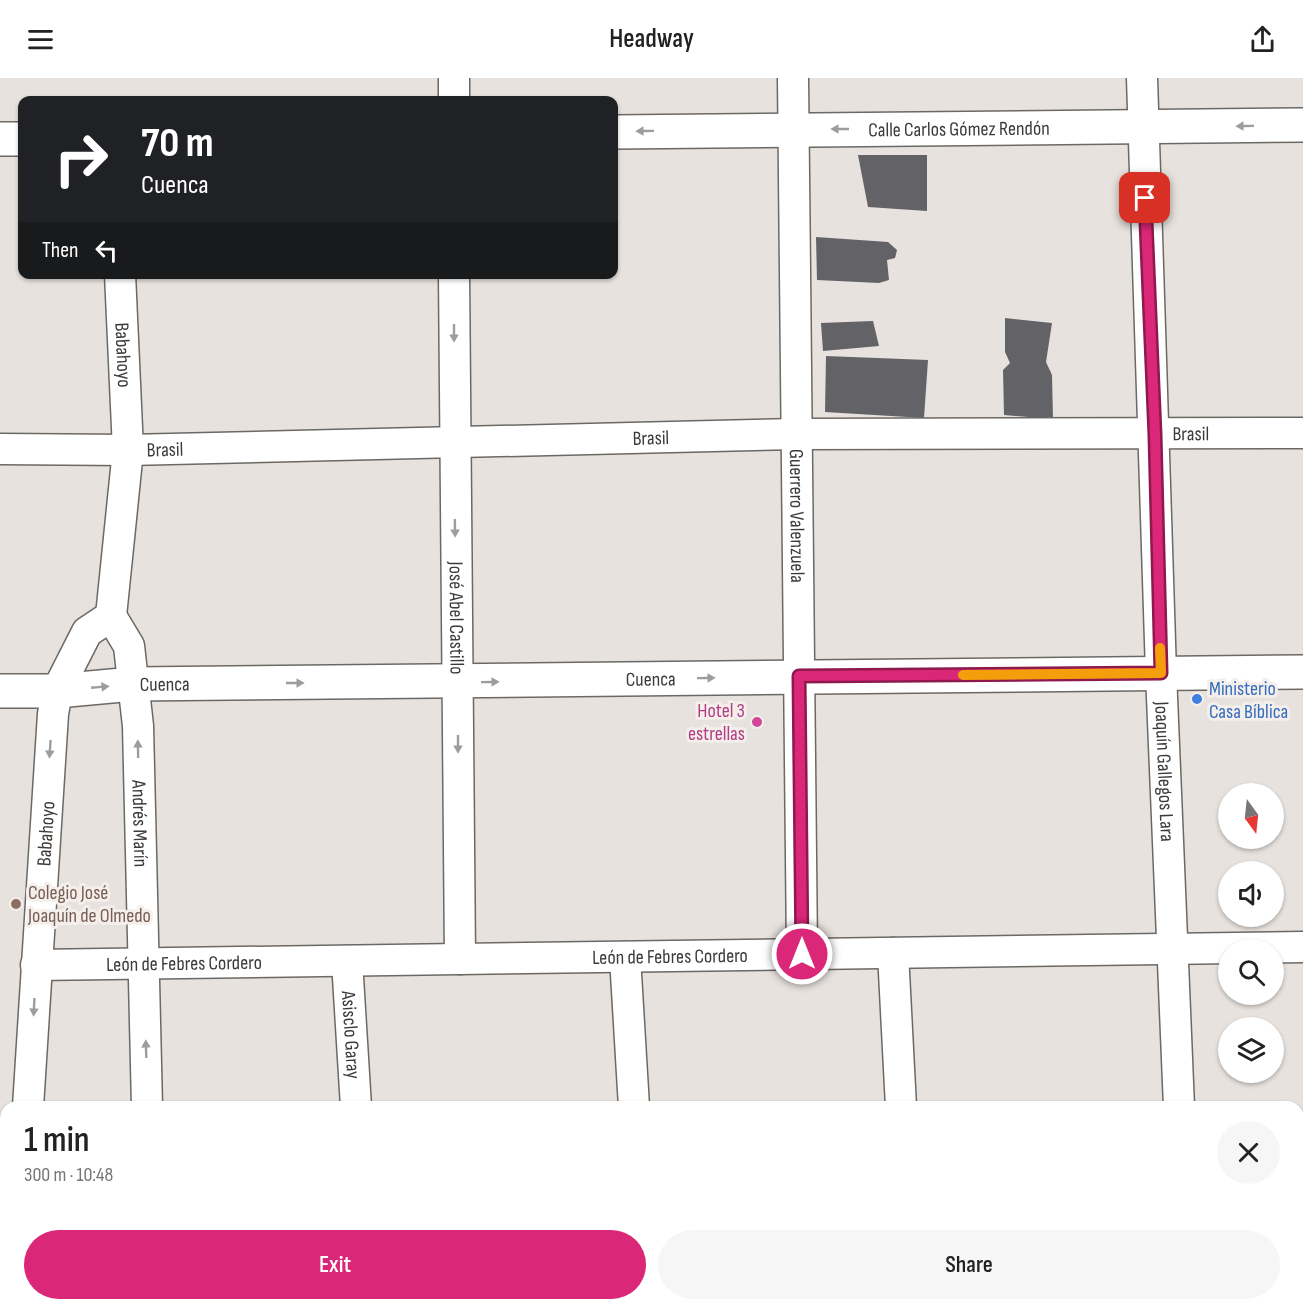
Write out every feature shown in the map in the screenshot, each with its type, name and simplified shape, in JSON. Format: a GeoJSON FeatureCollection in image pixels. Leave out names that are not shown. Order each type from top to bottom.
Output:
{"type":"FeatureCollection","features":[{"type":"Feature","properties":{"kind":"main road","name":"Calle Carlos Gómez Rendón"},"geometry":{"type":"LineString","coordinates":[[618,132],[1303,125]]}},
{"type":"Feature","properties":{"kind":"main road"},"geometry":{"type":"LineString","coordinates":[[0,139],[18,139]]}},
{"type":"Feature","properties":{"kind":"main road","name":"Cuenca"},"geometry":{"type":"LineString","coordinates":[[0,691],[57,691],[133,684],[1303,672]]}},
{"type":"Feature","properties":{"kind":"street"},"geometry":{"type":"LineString","coordinates":[[454,78],[454,96]]}},
{"type":"Feature","properties":{"kind":"street","name":"Guerrero Valenzuela"},"geometry":{"type":"LineString","coordinates":[[793,78],[802,954]]}},
{"type":"Feature","properties":{"kind":"street","name":"Joaquín Gallegos Lara"},"geometry":{"type":"LineString","coordinates":[[1142,78],[1170,949],[1179,1101]]}},
{"type":"Feature","properties":{"kind":"street","name":"Babahoyo"},"geometry":{"type":"LineString","coordinates":[[28,1101],[53,714],[57,691],[87,632],[111,616],[128,450],[120,279]]}},
{"type":"Feature","properties":{"kind":"street","name":"José Abel Castillo"},"geometry":{"type":"LineString","coordinates":[[454,279],[460,959]]}},
{"type":"Feature","properties":{"kind":"street","name":"Brasil"},"geometry":{"type":"LineString","coordinates":[[0,448],[128,450],[796,434],[1303,433]]}},
{"type":"Feature","properties":{"kind":"street"},"geometry":{"type":"LineString","coordinates":[[111,616],[129,646],[133,684]]}},
{"type":"Feature","properties":{"kind":"street","name":"Andrés Marín"},"geometry":{"type":"LineString","coordinates":[[133,684],[138,726],[147,1101]]}},
{"type":"Feature","properties":{"kind":"street","name":"León de Febres Cordero"},"geometry":{"type":"LineString","coordinates":[[36,965],[1303,947]]}},
{"type":"Feature","properties":{"kind":"street"},"geometry":{"type":"LineString","coordinates":[[893,953],[901,1101]]}},
{"type":"Feature","properties":{"kind":"street"},"geometry":{"type":"LineString","coordinates":[[625,957],[634,1101]]}},
{"type":"Feature","properties":{"kind":"street","name":"Asisclo Garay"},"geometry":{"type":"LineString","coordinates":[[347,961],[356,1101]]}},
{"type":"Feature","properties":{"kind":"building"},"geometry":{"type":"Polygon","coordinates":[[[858,155],[927,155],[927,211],[868,207],[858,155]]]}},
{"type":"Feature","properties":{"kind":"building"},"geometry":{"type":"Polygon","coordinates":[[[816,237],[888,242],[897,250],[895,258],[887,260],[889,280],[879,283],[817,280],[816,237]]]}},
{"type":"Feature","properties":{"kind":"building"},"geometry":{"type":"Polygon","coordinates":[[[1005,318],[1052,323],[1046,362],[1052,375],[1053,419],[1004,415],[1003,370],[1010,363],[1005,352],[1005,318]]]}},
{"type":"Feature","properties":{"kind":"building"},"geometry":{"type":"Polygon","coordinates":[[[873,321],[879,346],[823,351],[821,323],[873,321]]]}},
{"type":"Feature","properties":{"kind":"building"},"geometry":{"type":"Polygon","coordinates":[[[826,356],[928,360],[924,418],[825,412],[826,356]]]}},
{"type":"Feature","properties":{"kind":"slow traffic"},"geometry":{"type":"LineString","coordinates":[[963,675],[1161,673],[1160,648]]}},
{"type":"Feature","properties":{"kind":"place","name":"Ministerio Casa Bíblica"},"geometry":{"type":"Point","coordinates":[1197,699]}},
{"type":"Feature","properties":{"kind":"place","name":"Hotel 3 estrellas"},"geometry":{"type":"Point","coordinates":[757,722]}},
{"type":"Feature","properties":{"kind":"place","name":"Colegio José Joaquín de Olmedo"},"geometry":{"type":"Point","coordinates":[16,904]}},
{"type":"Feature","properties":{"kind":"route"},"geometry":{"type":"LineString","coordinates":[[802,954],[799,676],[1161,673],[1155,435],[1145,198]]}}]}
